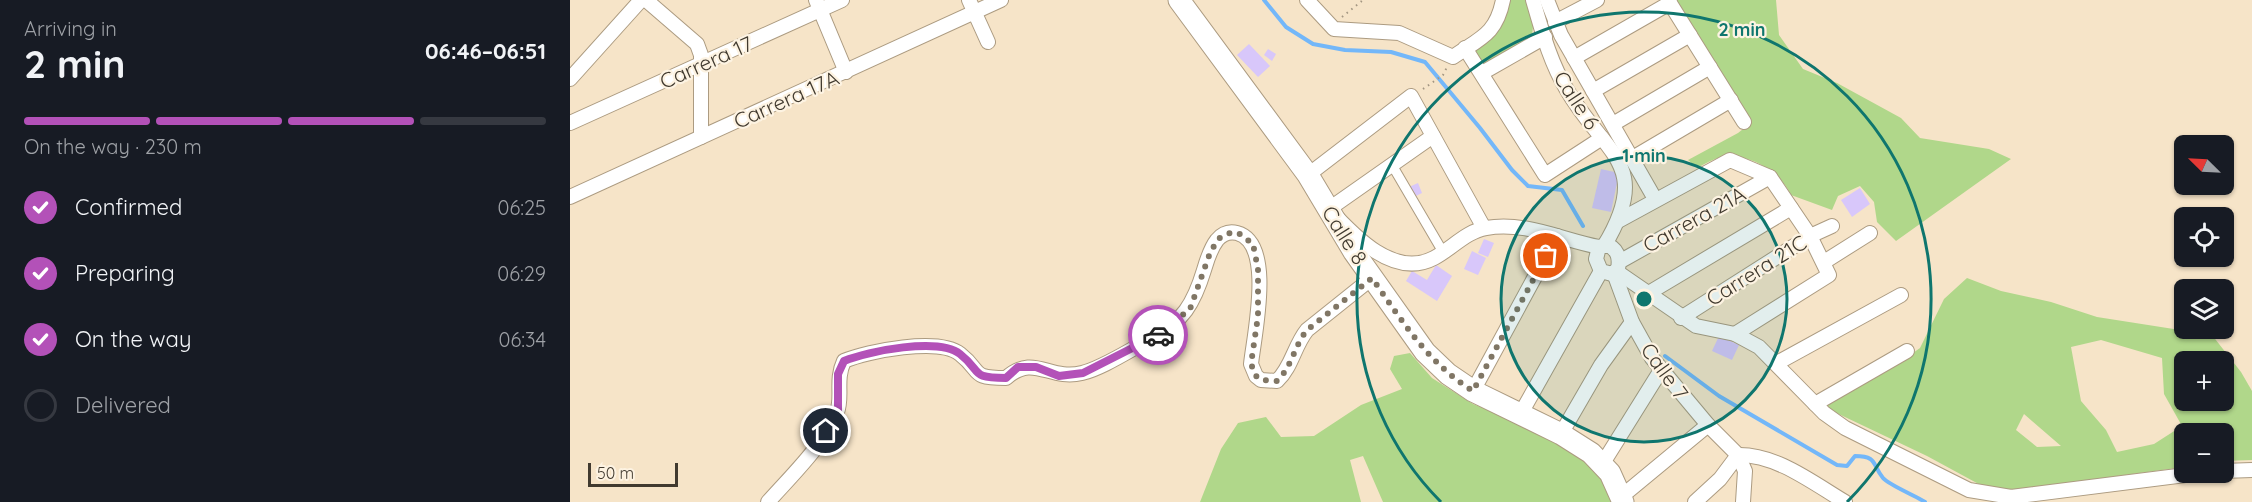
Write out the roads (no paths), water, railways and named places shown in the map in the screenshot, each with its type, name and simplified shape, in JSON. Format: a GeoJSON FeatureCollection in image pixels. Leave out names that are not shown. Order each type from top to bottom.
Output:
{"type":"FeatureCollection","features":[{"type":"Feature","properties":{"kind":"main road","name":"Calle 8"},"geometry":{"type":"LineString","coordinates":[[1179,0],[1308,175],[1372,278],[1425,352],[1448,374],[1473,391],[1561,434],[1603,463],[1622,499]]}},
{"type":"Feature","properties":{"kind":"street","name":"Carrera 17"},"geometry":{"type":"LineString","coordinates":[[570,123],[700,66],[818,5],[842,0]]}},
{"type":"Feature","properties":{"kind":"street","name":"Carrera 17A"},"geometry":{"type":"LineString","coordinates":[[570,197],[846,72],[972,6],[1001,0]]}},
{"type":"Feature","properties":{"kind":"street"},"geometry":{"type":"LineString","coordinates":[[1307,0],[1330,26],[1341,31],[1398,33],[1453,57],[1492,30],[1499,22],[1503,0],[1499,0]]}},
{"type":"Feature","properties":{"kind":"street","name":"Calle 6"},"geometry":{"type":"LineString","coordinates":[[1533,0],[1556,71],[1619,160],[1624,174],[1625,200],[1608,260]]}},
{"type":"Feature","properties":{"kind":"street"},"geometry":{"type":"LineString","coordinates":[[1547,0],[1555,22],[1574,58],[1655,200]]}},
{"type":"Feature","properties":{"kind":"street"},"geometry":{"type":"LineString","coordinates":[[1555,22],[1597,0]]}},
{"type":"Feature","properties":{"kind":"street"},"geometry":{"type":"LineString","coordinates":[[570,79],[649,1],[697,44],[701,55],[701,137]]}},
{"type":"Feature","properties":{"kind":"street"},"geometry":{"type":"LineString","coordinates":[[1574,58],[1669,2],[1744,122]]}},
{"type":"Feature","properties":{"kind":"street"},"geometry":{"type":"LineString","coordinates":[[818,5],[846,72]]}},
{"type":"Feature","properties":{"kind":"street"},"geometry":{"type":"LineString","coordinates":[[972,6],[988,42]]}},
{"type":"Feature","properties":{"kind":"street"},"geometry":{"type":"LineString","coordinates":[[1593,91],[1690,35]]}},
{"type":"Feature","properties":{"kind":"street"},"geometry":{"type":"LineString","coordinates":[[1482,74],[1545,37]]}},
{"type":"Feature","properties":{"kind":"street"},"geometry":{"type":"LineString","coordinates":[[1465,48],[1545,175],[1602,138]]}},
{"type":"Feature","properties":{"kind":"street"},"geometry":{"type":"LineString","coordinates":[[1612,124],[1710,67]]}},
{"type":"Feature","properties":{"kind":"street"},"geometry":{"type":"LineString","coordinates":[[1308,175],[1411,96],[1484,228]]}},
{"type":"Feature","properties":{"kind":"street"},"geometry":{"type":"LineString","coordinates":[[1631,159],[1731,100]]}},
{"type":"Feature","properties":{"kind":"street"},"geometry":{"type":"LineString","coordinates":[[1329,209],[1433,136]]}},
{"type":"Feature","properties":{"kind":"street"},"geometry":{"type":"LineString","coordinates":[[1616,226],[1655,200],[1730,160],[1770,177],[1810,236],[1826,269]]}},
{"type":"Feature","properties":{"kind":"street"},"geometry":{"type":"LineString","coordinates":[[1392,165],[1443,252]]}},
{"type":"Feature","properties":{"kind":"street","name":"Carrera 21A"},"geometry":{"type":"LineString","coordinates":[[1608,260],[1770,177]]}},
{"type":"Feature","properties":{"kind":"street"},"geometry":{"type":"LineString","coordinates":[[1647,294],[1791,208]]}},
{"type":"Feature","properties":{"kind":"street","name":"Calle 7"},"geometry":{"type":"LineString","coordinates":[[1329,209],[1367,244],[1394,261],[1421,263],[1484,228],[1513,227],[1557,236],[1577,243],[1608,260],[1632,322],[1661,370],[1708,425],[1738,455]]}},
{"type":"Feature","properties":{"kind":"street","name":"Carrera 21C"},"geometry":{"type":"LineString","coordinates":[[1681,318],[1810,236],[1832,226]]}},
{"type":"Feature","properties":{"kind":"street"},"geometry":{"type":"LineString","coordinates":[[768,502],[826,431],[838,410],[838,374],[844,361],[860,354],[944,347],[960,354],[973,371],[985,378],[1006,378],[1018,367],[1036,367],[1059,376],[1083,373],[1158,335],[1190,309],[1214,245],[1224,234],[1232,232],[1247,238],[1256,251],[1259,299],[1251,364],[1253,372],[1261,380],[1277,381],[1286,373],[1299,340],[1307,330],[1372,278]]}},
{"type":"Feature","properties":{"kind":"street"},"geometry":{"type":"LineString","coordinates":[[1735,334],[1826,269],[1870,233]]}},
{"type":"Feature","properties":{"kind":"street"},"geometry":{"type":"LineString","coordinates":[[1473,391],[1557,236]]}},
{"type":"Feature","properties":{"kind":"street"},"geometry":{"type":"LineString","coordinates":[[1520,415],[1608,260],[1647,294],[1681,318],[1696,326],[1735,334],[1759,347],[1777,363],[1819,409],[1845,428],[1969,490],[2011,497],[2174,476]]}},
{"type":"Feature","properties":{"kind":"street"},"geometry":{"type":"LineString","coordinates":[[1777,363],[1900,295]]}},
{"type":"Feature","properties":{"kind":"street"},"geometry":{"type":"LineString","coordinates":[[1561,434],[1601,365],[1632,322]]}},
{"type":"Feature","properties":{"kind":"street"},"geometry":{"type":"LineString","coordinates":[[1819,409],[1907,351]]}},
{"type":"Feature","properties":{"kind":"street"},"geometry":{"type":"LineString","coordinates":[[1603,463],[1661,370]]}},
{"type":"Feature","properties":{"kind":"street"},"geometry":{"type":"LineString","coordinates":[[1622,499],[1708,425]]}},
{"type":"Feature","properties":{"kind":"street"},"geometry":{"type":"LineString","coordinates":[[1695,502],[1720,479],[1738,455],[1756,454],[1800,475],[1845,502]]}},
{"type":"Feature","properties":{"kind":"street"},"geometry":{"type":"LineString","coordinates":[[1738,455],[1745,471],[1744,502]]}},
{"type":"Feature","properties":{"kind":"street"},"geometry":{"type":"LineString","coordinates":[[2234,471],[2252,470]]}},
{"type":"Feature","properties":{"kind":"waterway"},"geometry":{"type":"LineString","coordinates":[[1264,0],[1286,27],[1313,44],[1345,50],[1391,52],[1425,62],[1512,170],[1528,186],[1562,190],[1583,226]]}},
{"type":"Feature","properties":{"kind":"waterway"},"geometry":{"type":"LineString","coordinates":[[1665,356],[1719,396],[1837,465],[1847,466],[1855,456],[1868,458],[1886,481],[1925,502]]}}]}
